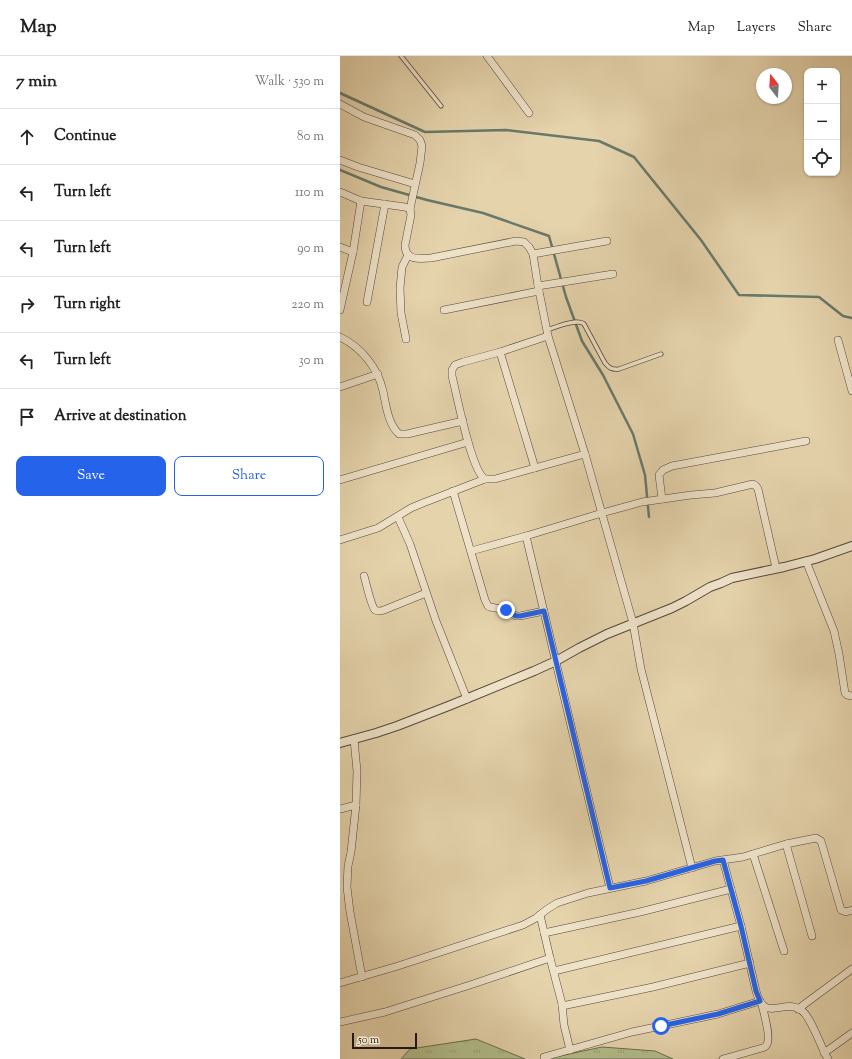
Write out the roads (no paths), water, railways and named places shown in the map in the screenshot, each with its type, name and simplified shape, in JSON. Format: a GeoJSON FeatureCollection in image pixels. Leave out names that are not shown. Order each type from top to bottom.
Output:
{"type":"FeatureCollection","features":[{"type":"Feature","properties":{"kind":"street"},"geometry":{"type":"LineString","coordinates":[[487,56],[529,114]]}},
{"type":"Feature","properties":{"kind":"street"},"geometry":{"type":"LineString","coordinates":[[340,104],[364,117],[415,135],[420,140],[422,146],[420,163],[410,209],[412,215],[405,245],[405,250],[408,255],[419,259],[431,258],[516,241],[524,242],[533,254],[538,289],[548,333],[585,454],[633,623],[641,669],[692,868]]}},
{"type":"Feature","properties":{"kind":"street"},"geometry":{"type":"LineString","coordinates":[[340,160],[415,186]]}},
{"type":"Feature","properties":{"kind":"street"},"geometry":{"type":"LineString","coordinates":[[340,192],[361,201],[406,207],[410,209]]}},
{"type":"Feature","properties":{"kind":"street"},"geometry":{"type":"LineString","coordinates":[[340,310],[353,252],[361,201]]}},
{"type":"Feature","properties":{"kind":"street"},"geometry":{"type":"LineString","coordinates":[[367,302],[385,204]]}},
{"type":"Feature","properties":{"kind":"street"},"geometry":{"type":"LineString","coordinates":[[533,254],[607,241]]}},
{"type":"Feature","properties":{"kind":"street"},"geometry":{"type":"LineString","coordinates":[[340,247],[353,252]]}},
{"type":"Feature","properties":{"kind":"street"},"geometry":{"type":"LineString","coordinates":[[406,339],[401,313],[400,288],[402,267],[408,255]]}},
{"type":"Feature","properties":{"kind":"street"},"geometry":{"type":"LineString","coordinates":[[444,310],[555,284],[612,274]]}},
{"type":"Feature","properties":{"kind":"street"},"geometry":{"type":"LineString","coordinates":[[485,479],[479,474],[468,442],[452,370],[455,365],[459,363],[500,352],[548,333]]}},
{"type":"Feature","properties":{"kind":"street"},"geometry":{"type":"LineString","coordinates":[[340,337],[348,341],[358,350],[371,363],[378,374],[390,418],[395,430],[399,434],[407,434],[463,421]]}},
{"type":"Feature","properties":{"kind":"street"},"geometry":{"type":"LineString","coordinates":[[838,340],[852,391]]}},
{"type":"Feature","properties":{"kind":"street"},"geometry":{"type":"LineString","coordinates":[[500,352],[535,468]]}},
{"type":"Feature","properties":{"kind":"street"},"geometry":{"type":"LineString","coordinates":[[340,387],[378,374]]}},
{"type":"Feature","properties":{"kind":"street"},"geometry":{"type":"LineString","coordinates":[[662,499],[659,475],[660,472],[667,468],[685,463],[806,441]]}},
{"type":"Feature","properties":{"kind":"street"},"geometry":{"type":"LineString","coordinates":[[340,478],[468,442]]}},
{"type":"Feature","properties":{"kind":"street"},"geometry":{"type":"LineString","coordinates":[[340,540],[378,528],[411,508],[485,479],[495,479],[585,454]]}},
{"type":"Feature","properties":{"kind":"street"},"geometry":{"type":"LineString","coordinates":[[471,551],[642,502],[715,493],[748,484],[755,484],[758,489],[776,568]]}},
{"type":"Feature","properties":{"kind":"street"},"geometry":{"type":"LineString","coordinates":[[453,491],[488,606],[506,610],[516,616],[544,611]]}},
{"type":"Feature","properties":{"kind":"street"},"geometry":{"type":"LineString","coordinates":[[398,517],[410,544],[426,593],[467,699]]}},
{"type":"Feature","properties":{"kind":"street"},"geometry":{"type":"LineString","coordinates":[[526,536],[610,888]]}},
{"type":"Feature","properties":{"kind":"street"},"geometry":{"type":"LineString","coordinates":[[340,743],[397,726],[534,671],[606,634],[672,608],[721,582],[732,578],[806,561],[852,546]]}},
{"type":"Feature","properties":{"kind":"street"},"geometry":{"type":"LineString","coordinates":[[806,561],[834,631],[845,693],[852,696]]}},
{"type":"Feature","properties":{"kind":"street"},"geometry":{"type":"LineString","coordinates":[[364,576],[375,610],[384,610],[426,593]]}},
{"type":"Feature","properties":{"kind":"street"},"geometry":{"type":"LineString","coordinates":[[354,739],[357,771],[356,805],[348,866],[347,887],[362,976]]}},
{"type":"Feature","properties":{"kind":"street"},"geometry":{"type":"LineString","coordinates":[[340,809],[356,805]]}},
{"type":"Feature","properties":{"kind":"street"},"geometry":{"type":"LineString","coordinates":[[340,983],[512,929],[531,922],[557,903],[588,893],[646,881],[715,861],[733,859],[786,844],[816,838],[821,841],[841,910],[846,912],[852,910]]}},
{"type":"Feature","properties":{"kind":"street"},"geometry":{"type":"LineString","coordinates":[[786,844],[812,936]]}},
{"type":"Feature","properties":{"kind":"street"},"geometry":{"type":"LineString","coordinates":[[753,854],[784,951]]}},
{"type":"Feature","properties":{"kind":"street"},"geometry":{"type":"LineString","coordinates":[[723,860],[761,1003],[768,1036],[768,1042],[762,1048],[723,1059]]}},
{"type":"Feature","properties":{"kind":"street"},"geometry":{"type":"LineString","coordinates":[[340,868],[348,866]]}},
{"type":"Feature","properties":{"kind":"street"},"geometry":{"type":"LineString","coordinates":[[544,934],[731,889]]}},
{"type":"Feature","properties":{"kind":"street"},"geometry":{"type":"LineString","coordinates":[[540,915],[562,1006],[564,1025],[570,1050]]}},
{"type":"Feature","properties":{"kind":"street"},"geometry":{"type":"LineString","coordinates":[[554,971],[741,926]]}},
{"type":"Feature","properties":{"kind":"street"},"geometry":{"type":"LineString","coordinates":[[340,1022],[385,1012],[550,958]]}},
{"type":"Feature","properties":{"kind":"street"},"geometry":{"type":"LineString","coordinates":[[562,1006],[660,986],[750,963]]}},
{"type":"Feature","properties":{"kind":"street"},"geometry":{"type":"LineString","coordinates":[[798,1008],[852,969]]}},
{"type":"Feature","properties":{"kind":"street"},"geometry":{"type":"LineString","coordinates":[[544,1057],[632,1032],[718,1014],[761,1003],[768,1008],[798,1008],[803,1012],[826,1056],[852,1033]]}},
{"type":"Feature","properties":{"kind":"lane"},"geometry":{"type":"LineString","coordinates":[[401,56],[441,106]]}},
{"type":"Feature","properties":{"kind":"lane"},"geometry":{"type":"LineString","coordinates":[[548,333],[569,324],[582,322],[605,363],[608,367],[614,370],[661,354]]}},
{"type":"Feature","properties":{"kind":"waterway"},"geometry":{"type":"LineString","coordinates":[[340,93],[425,132],[506,130],[599,141],[634,157],[701,240],[739,295],[819,297],[843,316],[852,318]]}},
{"type":"Feature","properties":{"kind":"waterway"},"geometry":{"type":"LineString","coordinates":[[340,170],[381,187],[427,200],[483,213],[549,236],[566,297],[582,341],[603,375],[633,434],[645,475],[649,517]]}}]}
